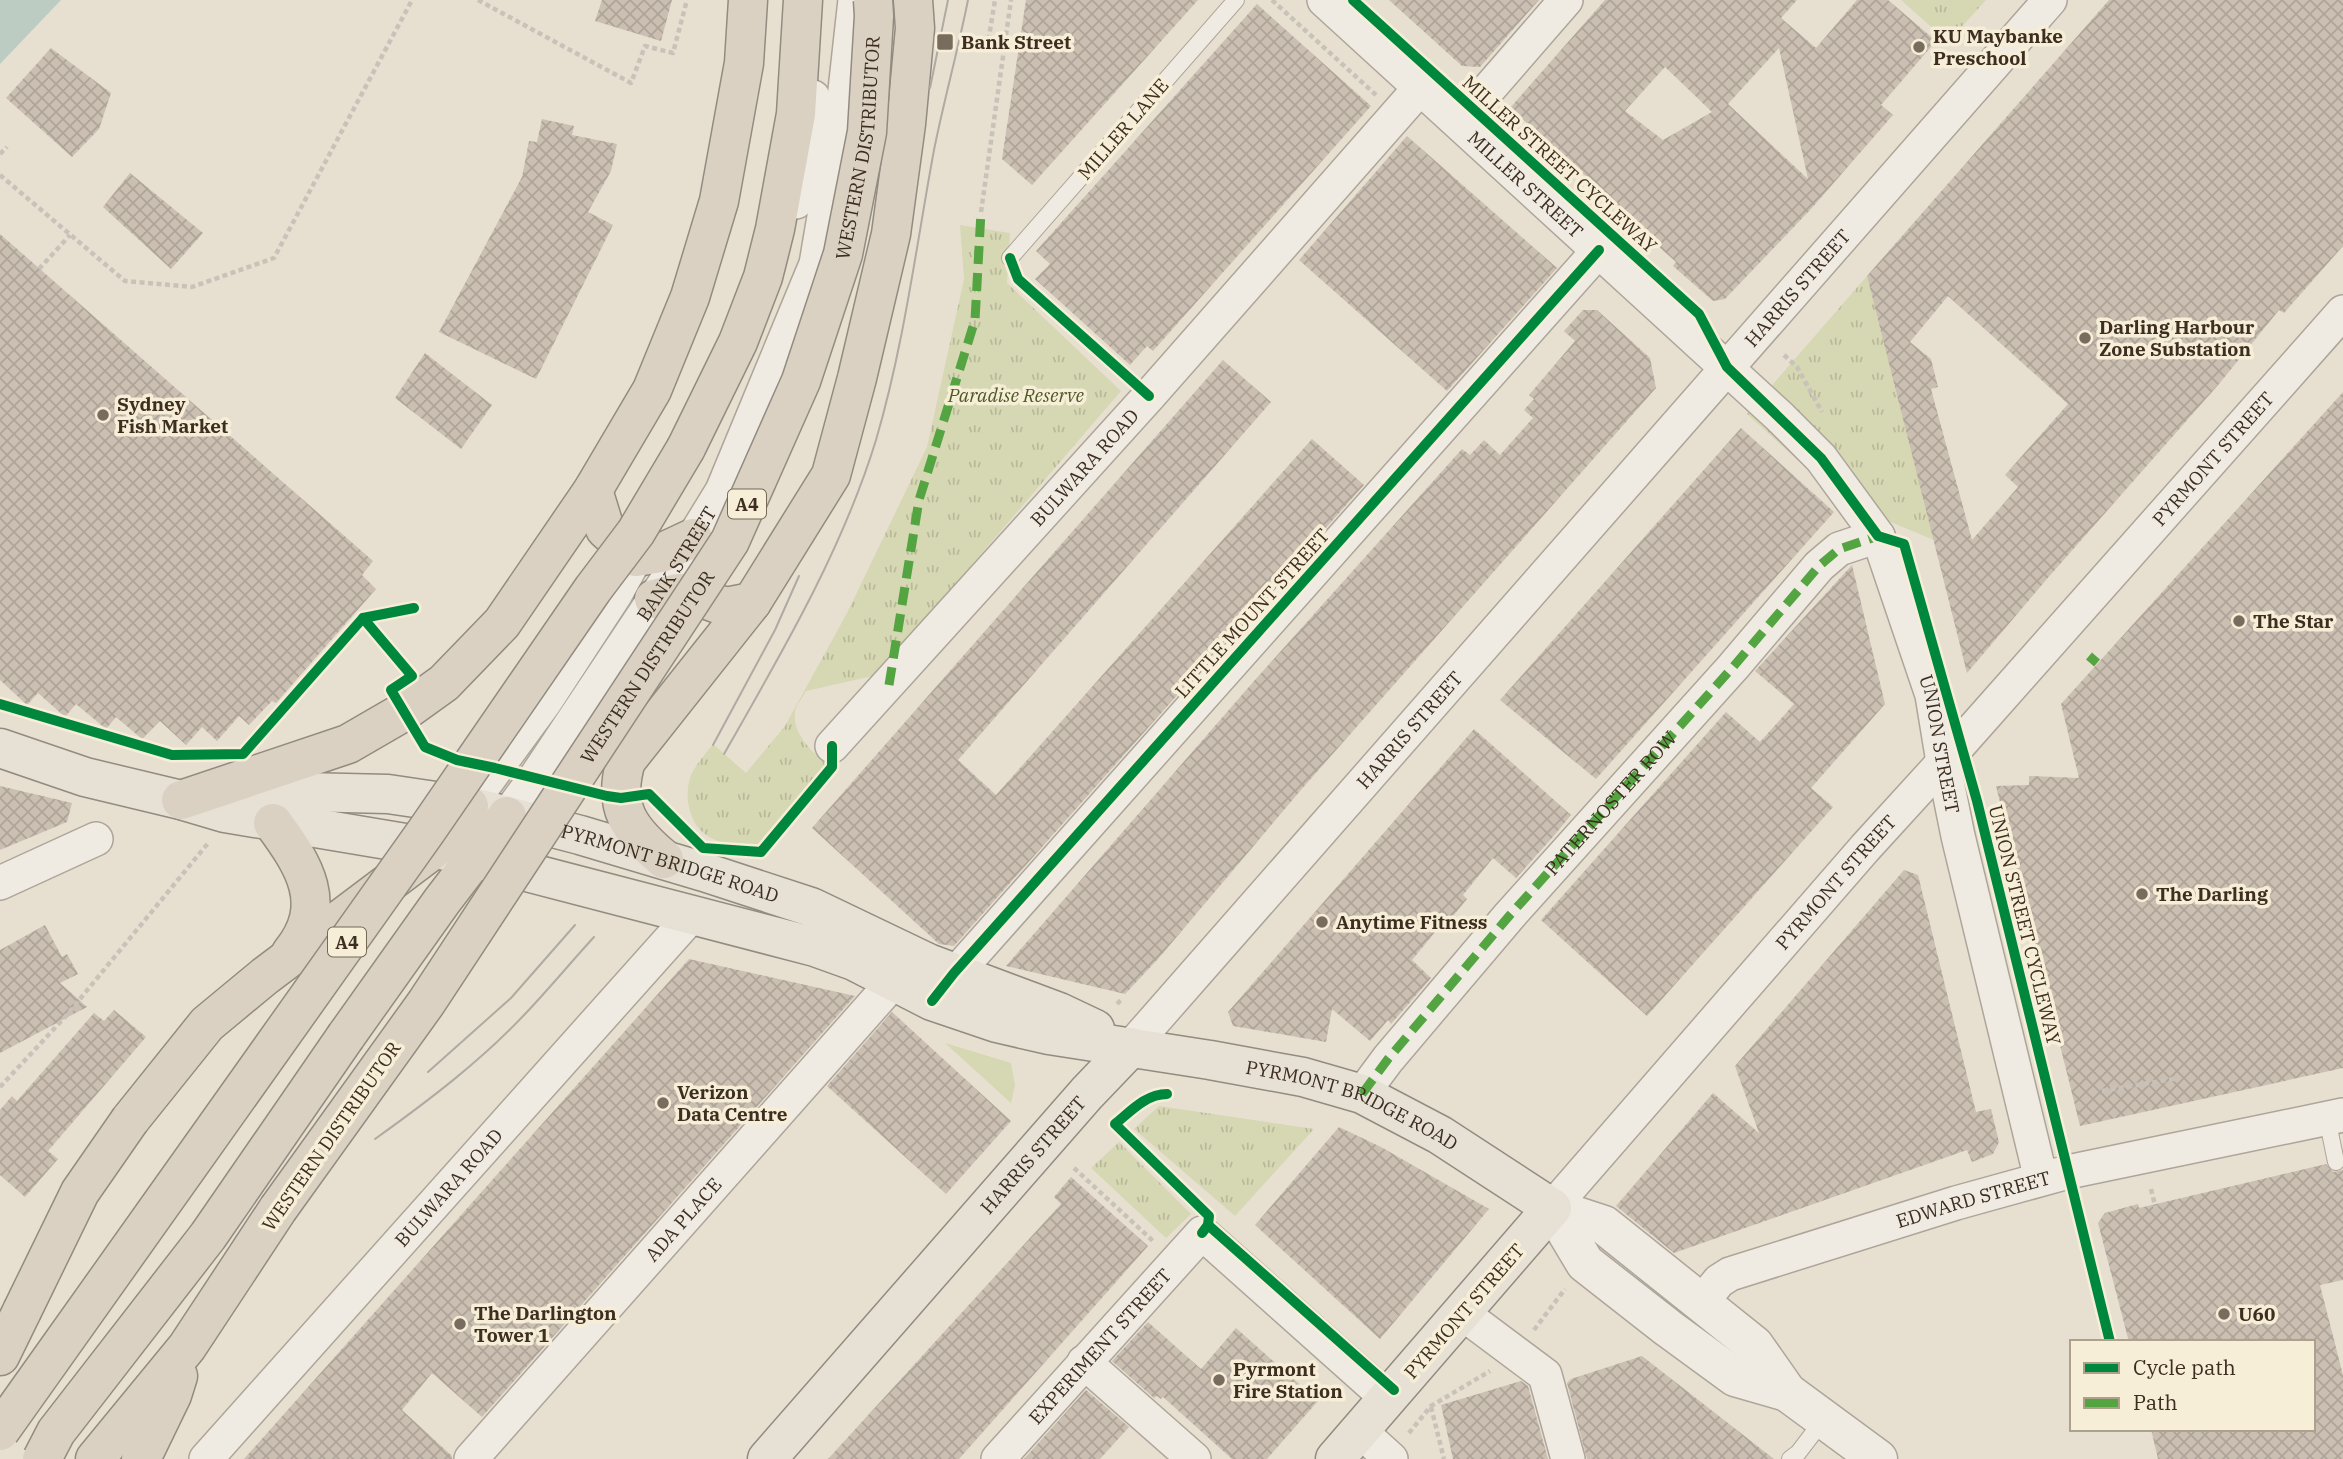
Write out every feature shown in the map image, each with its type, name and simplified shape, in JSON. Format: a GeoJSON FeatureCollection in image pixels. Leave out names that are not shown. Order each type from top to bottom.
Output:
{"type":"FeatureCollection","features":[{"type":"Feature","properties":{"kind":"highway"},"geometry":{"type":"LineString","coordinates":[[181,800],[348,744],[405,711],[444,683],[502,623],[593,490],[652,390],[690,297],[719,201],[744,63],[748,0]]}},
{"type":"Feature","properties":{"kind":"highway","name":"A4"},"geometry":{"type":"LineString","coordinates":[[0,1431],[419,841],[593,589],[636,533],[687,447],[738,342],[769,253],[796,114],[803,0]]}},
{"type":"Feature","properties":{"kind":"highway","name":"WESTERN DISTRIBUTOR"},"geometry":{"type":"LineString","coordinates":[[94,1459],[187,1347],[278,1209],[426,1003],[730,541],[801,381],[843,254],[867,132],[873,0]]}},
{"type":"Feature","properties":{"kind":"highway"},"geometry":{"type":"LineString","coordinates":[[664,859],[634,832],[625,815],[621,779],[626,761],[752,602],[831,475],[891,234],[915,28],[913,0]]}},
{"type":"Feature","properties":{"kind":"highway"},"geometry":{"type":"LineString","coordinates":[[593,490],[606,529],[614,594]]}},
{"type":"Feature","properties":{"kind":"highway"},"geometry":{"type":"LineString","coordinates":[[606,529],[665,562],[726,607],[752,602]]}},
{"type":"Feature","properties":{"kind":"highway"},"geometry":{"type":"LineString","coordinates":[[0,1356],[80,1192],[130,1120],[207,1024],[283,962],[435,848],[469,806]]}},
{"type":"Feature","properties":{"kind":"highway"},"geometry":{"type":"LineString","coordinates":[[42,1459],[56,1432],[208,1236],[346,1035],[507,816]]}},
{"type":"Feature","properties":{"kind":"highway"},"geometry":{"type":"LineString","coordinates":[[273,823],[295,852],[308,877],[311,914],[302,940],[283,962]]}},
{"type":"Feature","properties":{"kind":"highway"},"geometry":{"type":"LineString","coordinates":[[141,1459],[172,1395],[187,1347]]}},
{"type":"Feature","properties":{"kind":"main road","name":"PYRMONT BRIDGE ROAD"},"geometry":{"type":"LineString","coordinates":[[0,747],[85,776],[225,813],[435,848],[475,858],[531,875],[815,947],[895,980],[943,987]]}},
{"type":"Feature","properties":{"kind":"main road","name":"PYRMONT BRIDGE ROAD"},"geometry":{"type":"LineString","coordinates":[[181,800],[303,792],[388,794],[469,806],[664,859],[811,907],[997,1023],[1049,1035],[1303,1077],[1362,1094],[1440,1135],[1552,1208]]}},
{"type":"Feature","properties":{"kind":"main road","name":"HARRIS STREET"},"geometry":{"type":"LineString","coordinates":[[767,1459],[1087,1093],[1131,1047]]}},
{"type":"Feature","properties":{"kind":"main road","name":"PYRMONT STREET"},"geometry":{"type":"LineString","coordinates":[[1335,1459],[1552,1208]]}},
{"type":"Feature","properties":{"kind":"street","name":"BANK STREET"},"geometry":{"type":"LineString","coordinates":[[469,806],[545,702],[614,594],[665,562],[764,318],[810,148],[819,0]]}},
{"type":"Feature","properties":{"kind":"street","name":"BANK STREET"},"geometry":{"type":"LineString","coordinates":[[507,816],[541,769],[665,562],[722,491],[816,264],[844,99],[855,0]]}},
{"type":"Feature","properties":{"kind":"street","name":"MILLER STREET"},"geometry":{"type":"LineString","coordinates":[[1324,0],[1727,367]]}},
{"type":"Feature","properties":{"kind":"street"},"geometry":{"type":"LineString","coordinates":[[1460,122],[1566,0]]}},
{"type":"Feature","properties":{"kind":"street","name":"HARRIS STREET"},"geometry":{"type":"LineString","coordinates":[[1131,1047],[2050,0]]}},
{"type":"Feature","properties":{"kind":"street","name":"BULWARA ROAD"},"geometry":{"type":"LineString","coordinates":[[832,746],[1149,397],[1420,88]]}},
{"type":"Feature","properties":{"kind":"street","name":"LITTLE MOUNT STREET"},"geometry":{"type":"LineString","coordinates":[[943,987],[1600,250]]}},
{"type":"Feature","properties":{"kind":"street","name":"PYRMONT STREET"},"geometry":{"type":"LineString","coordinates":[[1552,1208],[1865,848],[2343,312]]}},
{"type":"Feature","properties":{"kind":"street","name":"UNION STREET"},"geometry":{"type":"LineString","coordinates":[[1727,367],[1821,457],[1878,536],[1932,695],[1958,836],[2041,1179]]}},
{"type":"Feature","properties":{"kind":"street","name":"PATERNOSTER ROW"},"geometry":{"type":"LineString","coordinates":[[1362,1094],[1388,1059],[1510,915],[1724,677],[1819,566],[1839,549],[1878,536]]}},
{"type":"Feature","properties":{"kind":"street"},"geometry":{"type":"LineString","coordinates":[[0,883],[96,839]]}},
{"type":"Feature","properties":{"kind":"street","name":"BULWARA ROAD"},"geometry":{"type":"LineString","coordinates":[[206,1459],[692,915]]}},
{"type":"Feature","properties":{"kind":"street","name":"ADA PLACE"},"geometry":{"type":"LineString","coordinates":[[471,1459],[895,980]]}},
{"type":"Feature","properties":{"kind":"street","name":"EDWARD STREET"},"geometry":{"type":"LineString","coordinates":[[1701,1303],[1719,1281],[1730,1274],[1895,1222],[2041,1179],[2335,1116]]}},
{"type":"Feature","properties":{"kind":"street","name":"PYRMONT BRIDGE ROAD"},"geometry":{"type":"LineString","coordinates":[[1552,1208],[1604,1225],[1754,1345],[1787,1392],[1878,1459]]}},
{"type":"Feature","properties":{"kind":"street","name":"PYRMONT BRIDGE ROAD"},"geometry":{"type":"LineString","coordinates":[[1552,1208],[1586,1263],[1668,1328],[1735,1377],[1787,1392]]}},
{"type":"Feature","properties":{"kind":"street","name":"EXPERIMENT STREET"},"geometry":{"type":"LineString","coordinates":[[998,1459],[1202,1233],[1387,1398]]}},
{"type":"Feature","properties":{"kind":"street"},"geometry":{"type":"LineString","coordinates":[[1462,1313],[1545,1375],[1568,1459]]}},
{"type":"Feature","properties":{"kind":"street"},"geometry":{"type":"LineString","coordinates":[[1084,1362],[1194,1459]]}},
{"type":"Feature","properties":{"kind":"street"},"geometry":{"type":"LineString","coordinates":[[1359,1430],[1400,1446]]}},
{"type":"Feature","properties":{"kind":"lane","name":"MILLER LANE"},"geometry":{"type":"LineString","coordinates":[[1010,258],[1236,0]]}},
{"type":"Feature","properties":{"kind":"lane"},"geometry":{"type":"LineString","coordinates":[[2335,1116],[2336,1162]]}},
{"type":"Feature","properties":{"kind":"lane"},"geometry":{"type":"LineString","coordinates":[[1790,1459],[1824,1419]]}},
{"type":"Feature","properties":{"kind":"path"},"geometry":{"type":"LineString","coordinates":[[0,175],[125,281],[192,287],[274,258],[412,0]]}},
{"type":"Feature","properties":{"kind":"path"},"geometry":{"type":"LineString","coordinates":[[478,0],[631,83],[645,46],[673,53],[687,0]]}},
{"type":"Feature","properties":{"kind":"path"},"geometry":{"type":"LineString","coordinates":[[966,39],[988,43],[995,0]]}},
{"type":"Feature","properties":{"kind":"path"},"geometry":{"type":"LineString","coordinates":[[981,212],[1011,0]]}},
{"type":"Feature","properties":{"kind":"path"},"geometry":{"type":"LineString","coordinates":[[1272,0],[1385,103]]}},
{"type":"Feature","properties":{"kind":"path"},"geometry":{"type":"LineString","coordinates":[[0,155],[7,147]]}},
{"type":"Feature","properties":{"kind":"path"},"geometry":{"type":"LineString","coordinates":[[39,269],[70,235]]}},
{"type":"Feature","properties":{"kind":"path"},"geometry":{"type":"LineString","coordinates":[[0,1087],[66,1016],[216,833]]}},
{"type":"Feature","properties":{"kind":"path"},"geometry":{"type":"LineString","coordinates":[[1117,1004],[1122,999]]}},
{"type":"Feature","properties":{"kind":"path"},"geometry":{"type":"LineString","coordinates":[[2102,1091],[2179,1078]]}},
{"type":"Feature","properties":{"kind":"path"},"geometry":{"type":"LineString","coordinates":[[1074,1168],[1162,1249]]}},
{"type":"Feature","properties":{"kind":"path"},"geometry":{"type":"LineString","coordinates":[[2151,1189],[2156,1209]]}},
{"type":"Feature","properties":{"kind":"path"},"geometry":{"type":"LineString","coordinates":[[1400,1446],[1431,1406],[1444,1459]]}},
{"type":"Feature","properties":{"kind":"green space"},"geometry":{"type":"Polygon","coordinates":[[[1901,0],[1986,0],[1948,42],[1901,0]]]}},
{"type":"Feature","properties":{"kind":"green space","name":"Paradise Reserve"},"geometry":{"type":"Polygon","coordinates":[[[960,225],[1010,233],[1007,283],[1121,391],[877,675],[806,691],[796,709],[797,728],[804,741],[826,764],[758,847],[734,845],[712,839],[697,826],[691,815],[688,794],[693,771],[713,744],[746,773],[785,726],[847,613],[927,447],[964,279],[960,225]]]}},
{"type":"Feature","properties":{"kind":"green space"},"geometry":{"type":"Polygon","coordinates":[[[1867,276],[1934,540],[1850,508],[1747,414],[1867,276]]]}},
{"type":"Feature","properties":{"kind":"green space"},"geometry":{"type":"Polygon","coordinates":[[[945,1043],[1011,1063],[1015,1085],[1011,1103],[945,1043]]]}},
{"type":"Feature","properties":{"kind":"green space"},"geometry":{"type":"Polygon","coordinates":[[[1159,1106],[1314,1129],[1235,1216],[1134,1129],[1159,1106]]]}},
{"type":"Feature","properties":{"kind":"green space"},"geometry":{"type":"Polygon","coordinates":[[[1119,1142],[1191,1214],[1166,1238],[1091,1168],[1119,1142]]]}},
{"type":"Feature","properties":{"kind":"shaded area"},"geometry":{"type":"Polygon","coordinates":[[[0,0],[61,0],[0,64],[0,0]]]}},
{"type":"Feature","properties":{"kind":"building"},"geometry":{"type":"Polygon","coordinates":[[[602,0],[672,0],[661,41],[595,21],[602,0]]]}},
{"type":"Feature","properties":{"kind":"building"},"geometry":{"type":"Polygon","coordinates":[[[1026,0],[1198,0],[1032,185],[1002,159],[1026,0]]]}},
{"type":"Feature","properties":{"kind":"building"},"geometry":{"type":"Polygon","coordinates":[[[1389,0],[1539,0],[1480,67],[1462,66],[1389,0]]]}},
{"type":"Feature","properties":{"kind":"building"},"geometry":{"type":"Polygon","coordinates":[[[1605,0],[1797,0],[1781,18],[1816,48],[1857,0],[1888,0],[1936,41],[1881,105],[1893,115],[1811,209],[1725,299],[1713,301],[1673,266],[1676,262],[1597,192],[1600,189],[1510,108],[1605,0]],[[1779,48],[1728,104],[1808,179],[1779,48]],[[1665,67],[1625,111],[1663,140],[1712,112],[1665,67]]]}},
{"type":"Feature","properties":{"kind":"building"},"geometry":{"type":"Polygon","coordinates":[[[2109,0],[2343,0],[2343,246],[2284,313],[2279,310],[2219,384],[1967,673],[1867,276],[2109,0]],[[1948,296],[1910,342],[1931,359],[1938,387],[1931,389],[1972,540],[2018,487],[2005,475],[2068,404],[1948,296]]]}},
{"type":"Feature","properties":{"kind":"building"},"geometry":{"type":"Polygon","coordinates":[[[1257,4],[1371,106],[1153,351],[1147,346],[1130,365],[1035,279],[1050,264],[1036,251],[1257,4]]]}},
{"type":"Feature","properties":{"kind":"building"},"geometry":{"type":"Polygon","coordinates":[[[51,48],[111,93],[99,129],[72,157],[6,98],[51,48]]]}},
{"type":"Feature","properties":{"kind":"building"},"geometry":{"type":"Polygon","coordinates":[[[542,119],[574,126],[572,135],[617,144],[611,171],[588,212],[613,225],[536,379],[439,332],[522,177],[529,141],[537,142],[542,119]]]}},
{"type":"Feature","properties":{"kind":"building"},"geometry":{"type":"Polygon","coordinates":[[[1407,136],[1557,268],[1447,391],[1299,260],[1407,136]]]}},
{"type":"Feature","properties":{"kind":"building"},"geometry":{"type":"Polygon","coordinates":[[[130,173],[203,233],[171,269],[103,207],[130,173]]]}},
{"type":"Feature","properties":{"kind":"building","name":"Sydney Fish Market"},"geometry":{"type":"Polygon","coordinates":[[[0,234],[373,561],[362,575],[376,589],[276,703],[272,701],[249,725],[239,716],[217,741],[202,727],[186,745],[160,721],[142,739],[116,717],[106,729],[76,704],[65,717],[38,693],[27,705],[0,680],[0,234]]]}},
{"type":"Feature","properties":{"kind":"building"},"geometry":{"type":"Polygon","coordinates":[[[1583,310],[1597,310],[1650,358],[1656,388],[1300,791],[1158,959],[1125,994],[1006,966],[1254,681],[1462,449],[1470,455],[1484,440],[1500,455],[1533,418],[1524,410],[1534,399],[1529,395],[1575,341],[1564,331],[1583,310]]]}},
{"type":"Feature","properties":{"kind":"building"},"geometry":{"type":"Polygon","coordinates":[[[425,353],[492,405],[461,449],[395,398],[425,353]]]}},
{"type":"Feature","properties":{"kind":"building"},"geometry":{"type":"Polygon","coordinates":[[[1223,360],[1271,402],[958,760],[996,795],[1312,439],[1364,485],[954,946],[939,944],[812,828],[1223,360]]]}},
{"type":"Feature","properties":{"kind":"building"},"geometry":{"type":"Polygon","coordinates":[[[2343,392],[2343,1068],[2080,1126],[1996,786],[2029,785],[2029,776],[2079,778],[2061,704],[2343,392]]]}},
{"type":"Feature","properties":{"kind":"building"},"geometry":{"type":"Polygon","coordinates":[[[1741,428],[1834,512],[1596,779],[1500,700],[1741,428]]]}},
{"type":"Feature","properties":{"kind":"building"},"geometry":{"type":"Polygon","coordinates":[[[1852,565],[1885,704],[1811,788],[1833,807],[1647,1016],[1541,920],[1726,712],[1760,742],[1794,704],[1755,671],[1852,565]]]}},
{"type":"Feature","properties":{"kind":"building"},"geometry":{"type":"Polygon","coordinates":[[[1474,729],[1571,815],[1516,878],[1493,858],[1463,895],[1467,899],[1412,960],[1431,978],[1391,1024],[1388,1020],[1370,1041],[1332,1009],[1326,1042],[1233,1026],[1228,1012],[1474,729]]]}},
{"type":"Feature","properties":{"kind":"building"},"geometry":{"type":"Polygon","coordinates":[[[0,786],[72,803],[67,822],[0,850],[0,786]]]}},
{"type":"Feature","properties":{"kind":"building"},"geometry":{"type":"Polygon","coordinates":[[[1904,870],[1918,875],[1976,1112],[1991,1109],[1999,1142],[1993,1154],[1972,1162],[1967,1150],[1674,1253],[1616,1206],[1713,1093],[1759,1133],[1735,1066],[1904,870]]]}},
{"type":"Feature","properties":{"kind":"building"},"geometry":{"type":"Polygon","coordinates":[[[45,925],[62,957],[67,954],[78,974],[60,983],[87,1007],[0,1053],[0,950],[45,925]]]}},
{"type":"Feature","properties":{"kind":"building","name":"Verizon Data Centre"},"geometry":{"type":"Polygon","coordinates":[[[689,959],[855,996],[482,1417],[432,1373],[402,1410],[452,1456],[452,1459],[244,1459],[689,959]]]}},
{"type":"Feature","properties":{"kind":"building"},"geometry":{"type":"Polygon","coordinates":[[[114,1010],[146,1037],[48,1151],[58,1159],[25,1197],[0,1175],[0,1110],[12,1096],[17,1101],[94,1013],[104,1021],[114,1010]]]}},
{"type":"Feature","properties":{"kind":"building"},"geometry":{"type":"Polygon","coordinates":[[[892,1012],[1011,1121],[946,1194],[827,1086],[892,1012]]]}},
{"type":"Feature","properties":{"kind":"building"},"geometry":{"type":"Polygon","coordinates":[[[1339,1127],[1381,1147],[1489,1209],[1380,1339],[1255,1225],[1339,1127]]]}},
{"type":"Feature","properties":{"kind":"building","name":"U60"},"geometry":{"type":"Polygon","coordinates":[[[2326,1164],[2333,1172],[2343,1170],[2343,1280],[2320,1285],[2343,1375],[2343,1459],[2158,1459],[2151,1431],[2315,1431],[2315,1340],[2128,1340],[2098,1223],[2105,1213],[2138,1204],[2139,1208],[2326,1164]]]}},
{"type":"Feature","properties":{"kind":"building"},"geometry":{"type":"Polygon","coordinates":[[[1071,1177],[1148,1246],[959,1459],[828,1459],[1061,1204],[1054,1197],[1071,1177]]]}},
{"type":"Feature","properties":{"kind":"building"},"geometry":{"type":"Polygon","coordinates":[[[1148,1322],[1201,1369],[1236,1328],[1318,1401],[1267,1459],[1232,1459],[1163,1397],[1154,1398],[1112,1361],[1148,1322]]]}},
{"type":"Feature","properties":{"kind":"building"},"geometry":{"type":"Polygon","coordinates":[[[1642,1356],[1774,1459],[1587,1459],[1567,1383],[1571,1379],[1642,1356]]]}},
{"type":"Feature","properties":{"kind":"building"},"geometry":{"type":"Polygon","coordinates":[[[1521,1381],[1528,1386],[1548,1459],[1453,1459],[1441,1405],[1521,1381]]]}},
{"type":"Feature","properties":{"kind":"building"},"geometry":{"type":"Polygon","coordinates":[[[1086,1390],[1129,1427],[1100,1459],[1024,1459],[1086,1390]]]}},
{"type":"Feature","properties":{"kind":"tram line"},"geometry":{"type":"LineString","coordinates":[[930,88],[948,0]]}},
{"type":"Feature","properties":{"kind":"tram line"},"geometry":{"type":"LineString","coordinates":[[724,754],[828,562],[846,522],[876,440],[902,332],[934,150],[968,0]]}},
{"type":"Feature","properties":{"kind":"tram line"},"geometry":{"type":"LineString","coordinates":[[713,745],[775,630],[799,576]]}},
{"type":"Feature","properties":{"kind":"tram line"},"geometry":{"type":"LineString","coordinates":[[428,1072],[511,998],[575,925]]}},
{"type":"Feature","properties":{"kind":"tram line"},"geometry":{"type":"LineString","coordinates":[[375,1139],[434,1095],[490,1048],[534,1005],[594,937]]}},
{"type":"Feature","properties":{"kind":"marked path"},"geometry":{"type":"LineString","coordinates":[[889,685],[919,500],[975,320],[981,212]]}},
{"type":"Feature","properties":{"kind":"marked path"},"geometry":{"type":"LineString","coordinates":[[1362,1094],[1388,1059],[1510,915],[1733,667],[1819,566],[1839,549],[1878,536],[1876,533]]}},
{"type":"Feature","properties":{"kind":"marked path"},"geometry":{"type":"LineString","coordinates":[[2089,656],[2097,663]]}},
{"type":"Feature","properties":{"kind":"cycle path","name":"MILLER STREET CYCLEWAY"},"geometry":{"type":"LineString","coordinates":[[1353,0],[1699,314],[1727,367],[1821,458],[1878,536],[1904,544],[1977,801],[2110,1340]]}},
{"type":"Feature","properties":{"kind":"cycle path"},"geometry":{"type":"LineString","coordinates":[[932,1001],[954,973],[1599,250]]}},
{"type":"Feature","properties":{"kind":"cycle path"},"geometry":{"type":"LineString","coordinates":[[1010,258],[1018,279],[1149,396]]}},
{"type":"Feature","properties":{"kind":"cycle path"},"geometry":{"type":"LineString","coordinates":[[0,704],[172,755],[243,754],[363,618],[414,608]]}},
{"type":"Feature","properties":{"kind":"cycle path"},"geometry":{"type":"LineString","coordinates":[[363,618],[412,676],[391,690],[425,747],[457,760],[607,796],[621,798],[649,794],[703,848],[761,852],[832,767],[832,746]]}},
{"type":"Feature","properties":{"kind":"cycle path"},"geometry":{"type":"LineString","coordinates":[[1167,1094],[1146,1100],[1115,1124],[1209,1216],[1208,1225],[1202,1233]]}},
{"type":"Feature","properties":{"kind":"cycle path"},"geometry":{"type":"LineString","coordinates":[[1208,1225],[1394,1390]]}},
{"type":"Feature","properties":{"kind":"place","name":"Bank Street"},"geometry":{"type":"Point","coordinates":[945,42]}},
{"type":"Feature","properties":{"kind":"place","name":"KU Maybanke Preschool"},"geometry":{"type":"Point","coordinates":[1919,47]}},
{"type":"Feature","properties":{"kind":"place","name":"Darling Harbour Zone Substation"},"geometry":{"type":"Point","coordinates":[2085,338]}},
{"type":"Feature","properties":{"kind":"place","name":"Sydney Fish Market"},"geometry":{"type":"Point","coordinates":[103,415]}},
{"type":"Feature","properties":{"kind":"place","name":"The Star"},"geometry":{"type":"Point","coordinates":[2239,621]}},
{"type":"Feature","properties":{"kind":"place","name":"The Darling"},"geometry":{"type":"Point","coordinates":[2142,894]}},
{"type":"Feature","properties":{"kind":"place","name":"Anytime Fitness"},"geometry":{"type":"Point","coordinates":[1322,922]}},
{"type":"Feature","properties":{"kind":"place","name":"Verizon Data Centre"},"geometry":{"type":"Point","coordinates":[663,1103]}},
{"type":"Feature","properties":{"kind":"place","name":"U60"},"geometry":{"type":"Point","coordinates":[2224,1314]}},
{"type":"Feature","properties":{"kind":"place","name":"The Darlington Tower 1"},"geometry":{"type":"Point","coordinates":[460,1324]}},
{"type":"Feature","properties":{"kind":"place","name":"Pyrmont Fire Station"},"geometry":{"type":"Point","coordinates":[1219,1380]}}]}
